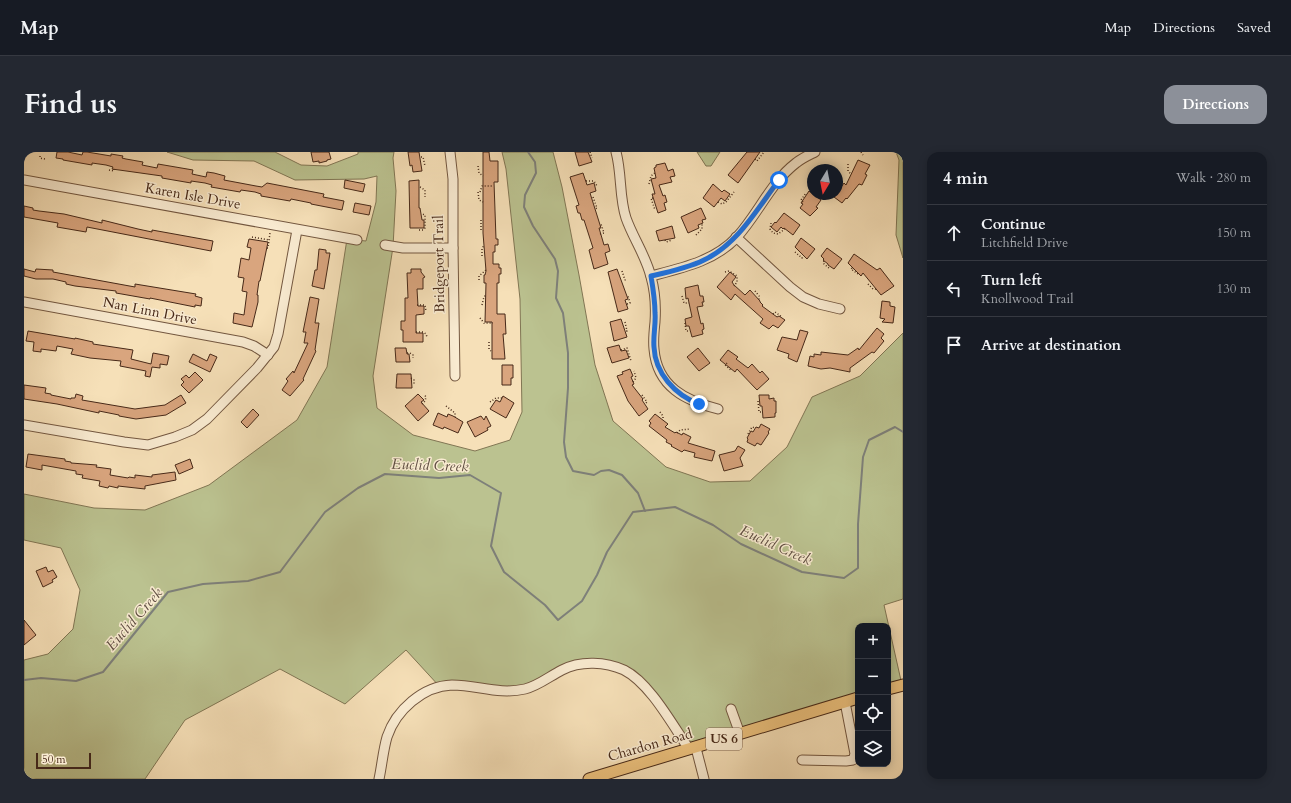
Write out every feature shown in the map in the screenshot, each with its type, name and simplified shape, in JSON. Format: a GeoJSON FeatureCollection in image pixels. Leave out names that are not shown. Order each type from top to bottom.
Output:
{"type":"FeatureCollection","features":[{"type":"Feature","properties":{"kind":"main road"},"geometry":{"type":"LineString","coordinates":[[891,688],[903,685]]}},
{"type":"Feature","properties":{"kind":"main road","name":"Chardon Road"},"geometry":{"type":"LineString","coordinates":[[589,779],[855,699]]}},
{"type":"Feature","properties":{"kind":"street","name":"Bridgeport Trail"},"geometry":{"type":"LineString","coordinates":[[450,152],[453,180],[455,376]]}},
{"type":"Feature","properties":{"kind":"street"},"geometry":{"type":"LineString","coordinates":[[616,152],[620,170],[624,213],[644,256],[651,276],[655,308],[654,349],[660,370],[669,384],[681,395],[693,402],[718,409]]}},
{"type":"Feature","properties":{"kind":"street"},"geometry":{"type":"LineString","coordinates":[[651,276],[703,261],[721,250],[736,237],[786,172],[797,162],[815,152]]}},
{"type":"Feature","properties":{"kind":"street","name":"Karen Isle Drive"},"geometry":{"type":"LineString","coordinates":[[24,180],[357,240]]}},
{"type":"Feature","properties":{"kind":"street"},"geometry":{"type":"LineString","coordinates":[[24,425],[148,445],[192,430],[207,418],[257,368],[274,347],[278,334],[297,230]]}},
{"type":"Feature","properties":{"kind":"street"},"geometry":{"type":"LineString","coordinates":[[736,237],[790,287],[803,297],[819,304],[840,309]]}},
{"type":"Feature","properties":{"kind":"street"},"geometry":{"type":"LineString","coordinates":[[385,245],[403,248],[453,248]]}},
{"type":"Feature","properties":{"kind":"street","name":"Nan Linn Drive"},"geometry":{"type":"LineString","coordinates":[[24,302],[243,342],[254,346],[268,355]]}},
{"type":"Feature","properties":{"kind":"street"},"geometry":{"type":"LineString","coordinates":[[380,779],[385,748],[392,725],[400,714],[428,691],[440,687],[452,686],[488,690],[514,691],[527,689],[564,669],[586,664],[607,665],[625,671],[635,677],[650,692],[693,748],[704,779]]}},
{"type":"Feature","properties":{"kind":"street"},"geometry":{"type":"LineString","coordinates":[[802,760],[854,760],[855,754],[845,702]]}},
{"type":"Feature","properties":{"kind":"street"},"geometry":{"type":"LineString","coordinates":[[731,709],[740,734]]}},
{"type":"Feature","properties":{"kind":"path"},"geometry":{"type":"LineString","coordinates":[[590,152],[592,158]]}},
{"type":"Feature","properties":{"kind":"path"},"geometry":{"type":"LineString","coordinates":[[754,159],[757,161],[764,152]]}},
{"type":"Feature","properties":{"kind":"path"},"geometry":{"type":"LineString","coordinates":[[40,156],[40,158],[45,159]]}},
{"type":"Feature","properties":{"kind":"path"},"geometry":{"type":"LineString","coordinates":[[421,157],[423,157],[425,166]]}},
{"type":"Feature","properties":{"kind":"path"},"geometry":{"type":"LineString","coordinates":[[848,164],[848,171],[851,174]]}},
{"type":"Feature","properties":{"kind":"path"},"geometry":{"type":"LineString","coordinates":[[478,166],[479,172],[483,176]]}},
{"type":"Feature","properties":{"kind":"path"},"geometry":{"type":"LineString","coordinates":[[108,170],[114,171],[114,169]]}},
{"type":"Feature","properties":{"kind":"path"},"geometry":{"type":"LineString","coordinates":[[649,184],[651,176],[656,172]]}},
{"type":"Feature","properties":{"kind":"path"},"geometry":{"type":"LineString","coordinates":[[586,181],[594,181],[597,186]]}},
{"type":"Feature","properties":{"kind":"path"},"geometry":{"type":"LineString","coordinates":[[483,202],[479,200],[480,189],[482,186],[493,186]]}},
{"type":"Feature","properties":{"kind":"path"},"geometry":{"type":"LineString","coordinates":[[420,187],[425,190],[425,197]]}},
{"type":"Feature","properties":{"kind":"path"},"geometry":{"type":"LineString","coordinates":[[718,202],[722,204],[726,202],[734,192]]}},
{"type":"Feature","properties":{"kind":"path"},"geometry":{"type":"LineString","coordinates":[[803,202],[801,200],[806,193]]}},
{"type":"Feature","properties":{"kind":"path"},"geometry":{"type":"LineString","coordinates":[[593,197],[597,208],[595,209]]}},
{"type":"Feature","properties":{"kind":"path"},"geometry":{"type":"LineString","coordinates":[[653,198],[651,198],[655,210]]}},
{"type":"Feature","properties":{"kind":"path"},"geometry":{"type":"LineString","coordinates":[[419,230],[426,228],[425,215],[422,214]]}},
{"type":"Feature","properties":{"kind":"path"},"geometry":{"type":"LineString","coordinates":[[481,230],[481,220],[483,220]]}},
{"type":"Feature","properties":{"kind":"path"},"geometry":{"type":"LineString","coordinates":[[696,235],[702,229],[702,223]]}},
{"type":"Feature","properties":{"kind":"path"},"geometry":{"type":"LineString","coordinates":[[771,223],[770,229],[774,233],[780,233],[785,229]]}},
{"type":"Feature","properties":{"kind":"path"},"geometry":{"type":"LineString","coordinates":[[600,234],[604,233],[601,224]]}},
{"type":"Feature","properties":{"kind":"path"},"geometry":{"type":"LineString","coordinates":[[267,248],[272,225]]}},
{"type":"Feature","properties":{"kind":"path"},"geometry":{"type":"LineString","coordinates":[[252,237],[269,240]]}},
{"type":"Feature","properties":{"kind":"path"},"geometry":{"type":"LineString","coordinates":[[665,240],[666,242],[672,240]]}},
{"type":"Feature","properties":{"kind":"path"},"geometry":{"type":"LineString","coordinates":[[482,256],[482,249],[484,245]]}},
{"type":"Feature","properties":{"kind":"path"},"geometry":{"type":"LineString","coordinates":[[795,252],[802,258],[803,256]]}},
{"type":"Feature","properties":{"kind":"path"},"geometry":{"type":"LineString","coordinates":[[824,261],[823,263],[830,269]]}},
{"type":"Feature","properties":{"kind":"path"},"geometry":{"type":"LineString","coordinates":[[852,268],[851,269],[858,274]]}},
{"type":"Feature","properties":{"kind":"path"},"geometry":{"type":"LineString","coordinates":[[479,280],[479,276],[486,270]]}},
{"type":"Feature","properties":{"kind":"path"},"geometry":{"type":"LineString","coordinates":[[622,270],[625,280],[624,282]]}},
{"type":"Feature","properties":{"kind":"path"},"geometry":{"type":"LineString","coordinates":[[725,272],[729,271],[737,276],[737,282],[734,286]]}},
{"type":"Feature","properties":{"kind":"path"},"geometry":{"type":"LineString","coordinates":[[868,284],[873,289],[877,289]]}},
{"type":"Feature","properties":{"kind":"path"},"geometry":{"type":"LineString","coordinates":[[755,291],[760,296],[759,300]]}},
{"type":"Feature","properties":{"kind":"path"},"geometry":{"type":"LineString","coordinates":[[482,305],[486,295]]}},
{"type":"Feature","properties":{"kind":"path"},"geometry":{"type":"LineString","coordinates":[[626,304],[630,303],[628,296]]}},
{"type":"Feature","properties":{"kind":"path"},"geometry":{"type":"LineString","coordinates":[[682,296],[684,302],[689,303]]}},
{"type":"Feature","properties":{"kind":"path"},"geometry":{"type":"LineString","coordinates":[[418,305],[425,305],[426,310]]}},
{"type":"Feature","properties":{"kind":"path"},"geometry":{"type":"LineString","coordinates":[[773,314],[775,312],[782,317]]}},
{"type":"Feature","properties":{"kind":"path"},"geometry":{"type":"LineString","coordinates":[[480,318],[484,323],[493,323]]}},
{"type":"Feature","properties":{"kind":"path"},"geometry":{"type":"LineString","coordinates":[[624,322],[626,331]]}},
{"type":"Feature","properties":{"kind":"path"},"geometry":{"type":"LineString","coordinates":[[685,323],[686,331],[690,331]]}},
{"type":"Feature","properties":{"kind":"path"},"geometry":{"type":"LineString","coordinates":[[416,332],[424,332],[427,337]]}},
{"type":"Feature","properties":{"kind":"path"},"geometry":{"type":"LineString","coordinates":[[489,342],[489,349],[492,351]]}},
{"type":"Feature","properties":{"kind":"path"},"geometry":{"type":"LineString","coordinates":[[620,350],[627,348],[631,361]]}},
{"type":"Feature","properties":{"kind":"path"},"geometry":{"type":"LineString","coordinates":[[407,353],[413,355],[413,358]]}},
{"type":"Feature","properties":{"kind":"path"},"geometry":{"type":"LineString","coordinates":[[726,363],[725,365],[732,371]]}},
{"type":"Feature","properties":{"kind":"path"},"geometry":{"type":"LineString","coordinates":[[633,382],[636,378],[634,371]]}},
{"type":"Feature","properties":{"kind":"path"},"geometry":{"type":"LineString","coordinates":[[411,378],[414,380],[414,384]]}},
{"type":"Feature","properties":{"kind":"path"},"geometry":{"type":"LineString","coordinates":[[422,404],[426,397],[424,394]]}},
{"type":"Feature","properties":{"kind":"path"},"geometry":{"type":"LineString","coordinates":[[642,395],[647,402],[645,404]]}},
{"type":"Feature","properties":{"kind":"path"},"geometry":{"type":"LineString","coordinates":[[490,402],[496,398],[502,398]]}},
{"type":"Feature","properties":{"kind":"path"},"geometry":{"type":"LineString","coordinates":[[758,401],[759,412],[763,412]]}},
{"type":"Feature","properties":{"kind":"path"},"geometry":{"type":"LineString","coordinates":[[446,406],[455,413],[455,417]]}},
{"type":"Feature","properties":{"kind":"path"},"geometry":{"type":"LineString","coordinates":[[660,412],[663,416],[663,420]]}},
{"type":"Feature","properties":{"kind":"path"},"geometry":{"type":"LineString","coordinates":[[748,434],[752,427],[755,428]]}},
{"type":"Feature","properties":{"kind":"path"},"geometry":{"type":"LineString","coordinates":[[678,433],[680,430],[690,429]]}},
{"type":"Feature","properties":{"kind":"green space"},"geometry":{"type":"Polygon","coordinates":[[[167,152],[275,152],[301,165],[327,166],[358,154],[358,152],[394,152],[393,158],[396,191],[393,247],[373,376],[377,408],[413,435],[475,451],[510,440],[522,412],[520,299],[506,169],[502,152],[553,152],[562,187],[595,365],[613,421],[666,467],[710,482],[750,481],[787,447],[812,397],[860,376],[903,333],[903,599],[884,605],[888,623],[855,623],[855,699],[689,749],[650,692],[625,671],[586,664],[527,689],[440,687],[406,650],[345,704],[280,669],[185,720],[145,779],[24,779],[24,660],[48,654],[73,629],[80,590],[61,548],[24,540],[24,494],[94,508],[145,510],[209,485],[297,420],[327,367],[347,239],[366,241],[376,202],[377,176],[364,179],[295,180],[254,161],[193,160],[167,152]]]}},
{"type":"Feature","properties":{"kind":"green space"},"geometry":{"type":"Polygon","coordinates":[[[697,152],[720,152],[711,166],[706,166],[697,152]]]}},
{"type":"Feature","properties":{"kind":"green space"},"geometry":{"type":"Polygon","coordinates":[[[896,152],[903,152],[903,258],[896,235],[899,160],[896,152]]]}},
{"type":"Feature","properties":{"kind":"green space"},"geometry":{"type":"Polygon","coordinates":[[[891,636],[902,685],[891,688],[891,636]]]}},
{"type":"Feature","properties":{"kind":"building"},"geometry":{"type":"Polygon","coordinates":[[[57,152],[68,152],[82,155],[83,152],[87,152],[111,156],[111,154],[123,156],[122,158],[143,162],[142,165],[157,168],[158,164],[193,170],[192,174],[206,177],[207,172],[214,173],[225,176],[224,180],[262,187],[267,183],[324,194],[323,197],[344,201],[342,210],[291,199],[290,201],[261,196],[261,194],[255,192],[241,190],[240,192],[211,187],[212,185],[205,183],[191,181],[191,183],[162,178],[162,176],[112,169],[113,167],[106,165],[92,163],[92,165],[63,160],[56,158],[57,152]]]}},
{"type":"Feature","properties":{"kind":"building"},"geometry":{"type":"Polygon","coordinates":[[[311,152],[329,152],[331,159],[319,163],[319,161],[313,162],[311,152]]]}},
{"type":"Feature","properties":{"kind":"building"},"geometry":{"type":"Polygon","coordinates":[[[408,152],[419,152],[422,171],[413,172],[412,165],[410,166],[408,152]]]}},
{"type":"Feature","properties":{"kind":"building"},"geometry":{"type":"Polygon","coordinates":[[[483,152],[489,152],[490,161],[498,161],[498,182],[494,182],[496,239],[498,239],[498,245],[495,245],[495,252],[493,252],[493,264],[499,264],[499,268],[501,268],[499,283],[497,283],[497,314],[505,314],[506,334],[503,334],[505,359],[492,359],[492,322],[485,322],[486,283],[484,283],[484,275],[486,271],[483,233],[483,152]]]}},
{"type":"Feature","properties":{"kind":"building"},"geometry":{"type":"Polygon","coordinates":[[[575,152],[588,152],[592,162],[579,166],[575,152]]]}},
{"type":"Feature","properties":{"kind":"building"},"geometry":{"type":"Polygon","coordinates":[[[747,152],[760,152],[738,183],[728,175],[747,152]]]}},
{"type":"Feature","properties":{"kind":"building"},"geometry":{"type":"Polygon","coordinates":[[[858,160],[870,165],[865,174],[867,175],[862,185],[859,184],[842,203],[838,200],[843,200],[843,184],[844,183],[846,185],[858,160]]]}},
{"type":"Feature","properties":{"kind":"building"},"geometry":{"type":"Polygon","coordinates":[[[665,163],[668,171],[673,169],[675,176],[670,177],[672,182],[659,185],[667,202],[664,203],[666,210],[658,213],[652,194],[655,194],[651,179],[656,178],[654,168],[656,165],[665,163]]]}},
{"type":"Feature","properties":{"kind":"building"},"geometry":{"type":"Polygon","coordinates":[[[583,173],[587,185],[594,183],[596,191],[590,193],[601,228],[599,228],[604,245],[608,244],[610,251],[605,253],[608,264],[594,269],[589,250],[593,248],[584,220],[582,220],[580,213],[578,213],[576,206],[579,205],[570,177],[583,173]]]}},
{"type":"Feature","properties":{"kind":"building"},"geometry":{"type":"Polygon","coordinates":[[[345,180],[365,184],[363,192],[344,188],[345,180]]]}},
{"type":"Feature","properties":{"kind":"building"},"geometry":{"type":"Polygon","coordinates":[[[419,180],[419,208],[422,220],[424,220],[424,228],[410,228],[409,181],[419,180]]]}},
{"type":"Feature","properties":{"kind":"building"},"geometry":{"type":"Polygon","coordinates":[[[713,184],[722,192],[724,190],[730,194],[725,201],[721,198],[714,207],[703,198],[713,184]]]}},
{"type":"Feature","properties":{"kind":"building"},"geometry":{"type":"Polygon","coordinates":[[[807,194],[807,200],[821,200],[816,207],[818,208],[810,216],[800,208],[803,204],[801,203],[807,194]]]}},
{"type":"Feature","properties":{"kind":"building"},"geometry":{"type":"Polygon","coordinates":[[[355,203],[371,206],[369,215],[353,212],[355,203]]]}},
{"type":"Feature","properties":{"kind":"building"},"geometry":{"type":"Polygon","coordinates":[[[24,206],[33,208],[33,210],[64,214],[102,223],[102,220],[152,232],[152,230],[213,241],[211,251],[87,227],[86,232],[57,227],[58,223],[24,217],[24,206]]]}},
{"type":"Feature","properties":{"kind":"building"},"geometry":{"type":"Polygon","coordinates":[[[701,208],[706,219],[702,220],[703,223],[698,225],[699,228],[688,233],[681,217],[701,208]]]}},
{"type":"Feature","properties":{"kind":"building"},"geometry":{"type":"Polygon","coordinates":[[[784,213],[800,225],[793,235],[784,228],[783,229],[781,227],[777,232],[771,227],[784,213]]]}},
{"type":"Feature","properties":{"kind":"building"},"geometry":{"type":"Polygon","coordinates":[[[672,226],[675,238],[659,241],[656,231],[672,226]]]}},
{"type":"Feature","properties":{"kind":"building"},"geometry":{"type":"Polygon","coordinates":[[[801,238],[815,249],[807,259],[795,247],[801,238]]]}},
{"type":"Feature","properties":{"kind":"building"},"geometry":{"type":"Polygon","coordinates":[[[249,239],[268,242],[259,281],[257,295],[258,302],[252,327],[233,323],[234,313],[244,315],[247,292],[242,291],[244,278],[238,277],[241,258],[249,260],[251,248],[247,247],[249,239]]]}},
{"type":"Feature","properties":{"kind":"building"},"geometry":{"type":"Polygon","coordinates":[[[827,248],[842,259],[834,269],[823,260],[824,259],[821,256],[827,248]]]}},
{"type":"Feature","properties":{"kind":"building"},"geometry":{"type":"Polygon","coordinates":[[[319,249],[326,250],[326,253],[330,253],[324,289],[312,286],[315,270],[317,270],[319,249]]]}},
{"type":"Feature","properties":{"kind":"building"},"geometry":{"type":"Polygon","coordinates":[[[854,254],[877,270],[880,268],[894,286],[881,295],[863,273],[861,276],[848,263],[854,254]]]}},
{"type":"Feature","properties":{"kind":"building"},"geometry":{"type":"Polygon","coordinates":[[[24,269],[35,272],[36,269],[53,270],[53,272],[135,287],[135,284],[196,294],[195,296],[202,298],[201,306],[195,305],[195,307],[116,293],[116,291],[75,286],[53,279],[36,279],[24,276],[24,269]]]}},
{"type":"Feature","properties":{"kind":"building"},"geometry":{"type":"Polygon","coordinates":[[[411,269],[421,269],[421,272],[425,277],[423,278],[423,289],[417,289],[418,306],[424,306],[424,314],[416,315],[416,333],[423,333],[423,342],[403,342],[403,330],[401,330],[401,321],[405,321],[405,298],[408,298],[407,273],[411,273],[411,269]]]}},
{"type":"Feature","properties":{"kind":"building"},"geometry":{"type":"Polygon","coordinates":[[[617,269],[628,299],[625,300],[628,309],[618,312],[608,272],[617,269]]]}},
{"type":"Feature","properties":{"kind":"building"},"geometry":{"type":"Polygon","coordinates":[[[730,272],[736,277],[732,282],[745,295],[750,290],[763,305],[762,306],[777,317],[779,316],[785,320],[778,328],[773,325],[769,329],[760,323],[763,319],[735,294],[731,300],[717,287],[730,272]]]}},
{"type":"Feature","properties":{"kind":"building"},"geometry":{"type":"Polygon","coordinates":[[[698,285],[700,296],[703,296],[704,302],[702,302],[703,306],[697,307],[701,324],[703,323],[704,329],[702,330],[703,334],[692,337],[689,326],[686,326],[685,319],[692,317],[688,298],[686,299],[685,288],[698,285]]]}},
{"type":"Feature","properties":{"kind":"building"},"geometry":{"type":"Polygon","coordinates":[[[310,297],[319,299],[315,323],[319,323],[316,351],[303,379],[304,380],[290,396],[282,390],[288,381],[286,379],[293,371],[294,373],[308,343],[304,343],[306,332],[303,332],[310,297]]]}},
{"type":"Feature","properties":{"kind":"building"},"geometry":{"type":"Polygon","coordinates":[[[882,301],[890,302],[890,306],[895,307],[893,323],[882,322],[885,319],[880,318],[882,301]]]}},
{"type":"Feature","properties":{"kind":"building"},"geometry":{"type":"Polygon","coordinates":[[[621,319],[627,337],[614,341],[610,322],[621,319]]]}},
{"type":"Feature","properties":{"kind":"building"},"geometry":{"type":"Polygon","coordinates":[[[877,328],[884,334],[881,338],[884,341],[874,353],[872,352],[850,368],[850,372],[808,366],[810,356],[814,357],[814,354],[821,355],[821,352],[848,355],[858,348],[859,350],[877,328]]]}},
{"type":"Feature","properties":{"kind":"building"},"geometry":{"type":"Polygon","coordinates":[[[800,330],[808,332],[797,362],[788,358],[789,354],[777,350],[782,337],[797,340],[800,330]]]}},
{"type":"Feature","properties":{"kind":"building"},"geometry":{"type":"Polygon","coordinates":[[[28,331],[75,338],[93,342],[93,344],[133,350],[131,359],[151,364],[153,353],[169,356],[167,365],[160,364],[160,368],[152,367],[150,377],[145,376],[146,371],[120,366],[121,361],[90,358],[71,354],[73,349],[57,346],[56,351],[41,349],[41,352],[33,351],[34,342],[26,341],[28,331]]]}},
{"type":"Feature","properties":{"kind":"building"},"geometry":{"type":"Polygon","coordinates":[[[619,345],[621,351],[626,350],[629,358],[612,363],[607,348],[619,345]]]}},
{"type":"Feature","properties":{"kind":"building"},"geometry":{"type":"Polygon","coordinates":[[[395,348],[406,348],[407,354],[409,354],[410,362],[396,362],[395,348]]]}},
{"type":"Feature","properties":{"kind":"building"},"geometry":{"type":"Polygon","coordinates":[[[698,348],[710,363],[699,371],[687,357],[698,348]]]}},
{"type":"Feature","properties":{"kind":"building"},"geometry":{"type":"Polygon","coordinates":[[[728,350],[738,357],[736,359],[748,368],[752,364],[760,373],[762,371],[769,379],[757,390],[737,369],[735,372],[720,360],[728,350]]]}},
{"type":"Feature","properties":{"kind":"building"},"geometry":{"type":"Polygon","coordinates":[[[193,354],[207,361],[210,354],[217,357],[210,372],[189,362],[193,354]]]}},
{"type":"Feature","properties":{"kind":"building"},"geometry":{"type":"Polygon","coordinates":[[[502,365],[513,365],[513,378],[511,378],[511,385],[502,385],[502,365]]]}},
{"type":"Feature","properties":{"kind":"building"},"geometry":{"type":"Polygon","coordinates":[[[630,369],[634,384],[632,385],[643,399],[642,400],[648,409],[639,416],[628,401],[617,376],[630,369]]]}},
{"type":"Feature","properties":{"kind":"building"},"geometry":{"type":"Polygon","coordinates":[[[195,372],[203,380],[189,393],[181,385],[184,382],[181,379],[186,375],[189,378],[195,372]]]}},
{"type":"Feature","properties":{"kind":"building"},"geometry":{"type":"Polygon","coordinates":[[[397,374],[411,374],[412,388],[396,388],[397,374]]]}},
{"type":"Feature","properties":{"kind":"building"},"geometry":{"type":"Polygon","coordinates":[[[24,385],[46,388],[45,393],[51,395],[71,399],[75,398],[76,394],[83,396],[82,400],[135,409],[165,405],[181,395],[186,403],[166,415],[136,419],[99,411],[99,413],[24,399],[24,385]]]}},
{"type":"Feature","properties":{"kind":"building"},"geometry":{"type":"Polygon","coordinates":[[[418,394],[424,400],[421,402],[429,411],[418,421],[405,406],[418,394]]]}},
{"type":"Feature","properties":{"kind":"building"},"geometry":{"type":"Polygon","coordinates":[[[759,395],[769,395],[769,399],[774,398],[774,401],[776,401],[775,417],[763,418],[759,395]]]}},
{"type":"Feature","properties":{"kind":"building"},"geometry":{"type":"Polygon","coordinates":[[[503,396],[514,403],[506,418],[490,409],[496,400],[500,402],[503,396]]]}},
{"type":"Feature","properties":{"kind":"building"},"geometry":{"type":"Polygon","coordinates":[[[253,409],[259,415],[247,428],[241,422],[253,409]]]}},
{"type":"Feature","properties":{"kind":"building"},"geometry":{"type":"Polygon","coordinates":[[[438,413],[447,417],[448,414],[463,422],[458,433],[444,427],[443,429],[433,425],[438,413]]]}},
{"type":"Feature","properties":{"kind":"building"},"geometry":{"type":"Polygon","coordinates":[[[655,414],[668,424],[665,427],[675,433],[676,432],[682,435],[683,433],[691,437],[688,443],[715,451],[712,461],[694,457],[695,453],[684,450],[682,452],[666,442],[667,440],[649,426],[651,423],[649,421],[655,414]]]}},
{"type":"Feature","properties":{"kind":"building"},"geometry":{"type":"Polygon","coordinates":[[[481,416],[484,420],[486,416],[491,426],[487,428],[488,430],[475,437],[467,422],[481,416]]]}},
{"type":"Feature","properties":{"kind":"building"},"geometry":{"type":"Polygon","coordinates":[[[761,424],[770,429],[761,445],[757,443],[755,446],[747,442],[747,438],[751,431],[753,432],[756,427],[759,428],[761,424]]]}},
{"type":"Feature","properties":{"kind":"building"},"geometry":{"type":"Polygon","coordinates":[[[738,446],[745,450],[740,458],[743,466],[724,471],[719,455],[735,451],[738,446]]]}},
{"type":"Feature","properties":{"kind":"building"},"geometry":{"type":"Polygon","coordinates":[[[28,454],[65,459],[65,461],[71,463],[97,465],[96,467],[111,469],[110,475],[128,478],[135,478],[135,475],[152,477],[152,475],[175,472],[176,480],[145,486],[145,489],[118,486],[118,488],[109,486],[108,488],[99,486],[100,481],[82,478],[83,475],[76,474],[76,471],[42,465],[42,470],[26,467],[28,454]]]}},
{"type":"Feature","properties":{"kind":"building"},"geometry":{"type":"Polygon","coordinates":[[[190,459],[193,468],[179,474],[175,465],[190,459]]]}},
{"type":"Feature","properties":{"kind":"building"},"geometry":{"type":"Polygon","coordinates":[[[46,567],[48,572],[53,570],[57,577],[52,580],[53,582],[43,587],[36,571],[46,567]]]}},
{"type":"Feature","properties":{"kind":"building"},"geometry":{"type":"Polygon","coordinates":[[[24,620],[36,635],[24,645],[24,620]]]}},
{"type":"Feature","properties":{"kind":"waterway"},"geometry":{"type":"LineString","coordinates":[[528,152],[535,162],[536,173],[525,195],[524,207],[533,226],[555,259],[558,271],[556,298],[563,313],[568,353],[568,388],[564,442],[566,457],[573,471],[594,475],[601,471],[609,470],[622,475],[638,493],[645,511]]}},
{"type":"Feature","properties":{"kind":"waterway","name":"Euclid Creek"},"geometry":{"type":"LineString","coordinates":[[24,680],[41,678],[76,681],[103,672],[168,592],[203,584],[248,581],[280,572],[325,512],[358,488],[385,474],[439,478],[470,475],[501,493],[491,546],[504,572],[545,605],[558,620],[582,601],[597,575],[607,552],[633,512],[675,507],[713,525],[741,544],[802,572],[844,578],[858,568],[858,524],[863,457],[869,440],[895,427],[903,432]]}},
{"type":"Feature","properties":{"kind":"route"},"geometry":{"type":"LineString","coordinates":[[699,404],[687,399],[674,389],[664,377],[657,363],[654,349],[656,313],[655,296],[651,276],[703,261],[721,250],[736,237],[779,180]]}}]}
